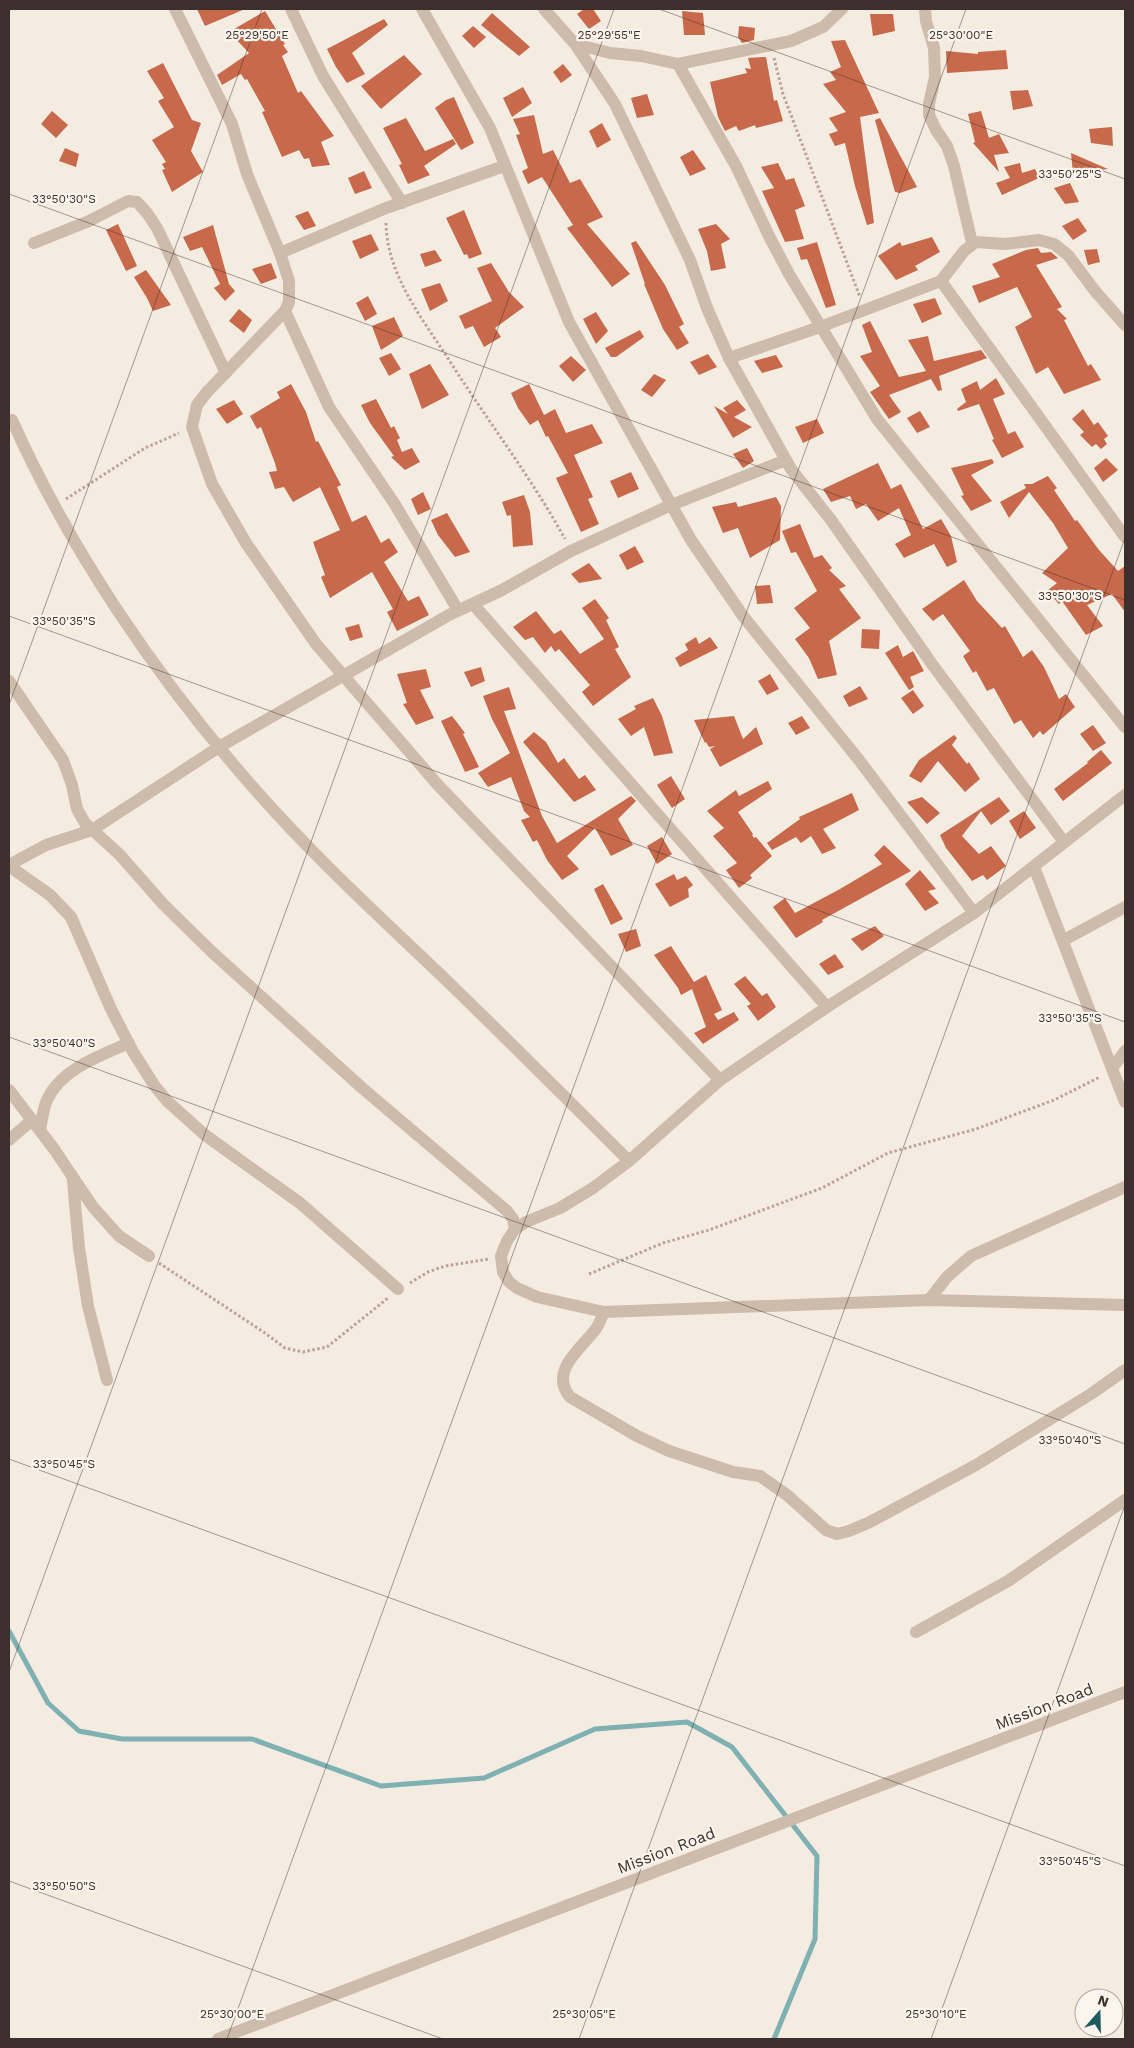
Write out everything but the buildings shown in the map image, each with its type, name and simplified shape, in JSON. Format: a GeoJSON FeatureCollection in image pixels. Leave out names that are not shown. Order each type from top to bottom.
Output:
{"type":"FeatureCollection","features":[{"type":"Feature","properties":{"kind":"street"},"geometry":{"type":"LineString","coordinates":[[175,9],[232,124],[247,174],[290,281],[289,302],[285,311],[201,398],[195,412],[192,427],[212,484],[246,543],[316,644],[342,676],[438,785],[720,1080]]}},
{"type":"Feature","properties":{"kind":"street"},"geometry":{"type":"LineString","coordinates":[[291,9],[323,76],[402,203]]}},
{"type":"Feature","properties":{"kind":"street"},"geometry":{"type":"LineString","coordinates":[[422,9],[490,128],[569,322],[710,570],[743,616],[832,726],[974,913]]}},
{"type":"Feature","properties":{"kind":"street"},"geometry":{"type":"LineString","coordinates":[[544,9],[575,44],[615,104],[690,260],[707,308],[729,358],[786,460],[1064,842]]}},
{"type":"Feature","properties":{"kind":"street"},"geometry":{"type":"LineString","coordinates":[[575,44],[610,53],[641,56],[678,64],[791,42],[823,27],[842,9]]}},
{"type":"Feature","properties":{"kind":"street"},"geometry":{"type":"LineString","coordinates":[[925,9],[926,21],[934,48],[935,77],[929,104],[929,115],[936,130],[948,146],[961,189],[972,243]]}},
{"type":"Feature","properties":{"kind":"street"},"geometry":{"type":"LineString","coordinates":[[678,64],[736,166],[777,252],[820,327],[887,434],[1125,727]]}},
{"type":"Feature","properties":{"kind":"street"},"geometry":{"type":"LineString","coordinates":[[280,253],[386,208],[504,166]]}},
{"type":"Feature","properties":{"kind":"street"},"geometry":{"type":"LineString","coordinates":[[34,243],[89,221],[133,200],[137,202],[157,228],[226,372]]}},
{"type":"Feature","properties":{"kind":"street"},"geometry":{"type":"LineString","coordinates":[[729,358],[820,327],[941,281],[972,243],[1005,244],[1039,240],[1054,244],[1068,255],[1095,291],[1125,325]]}},
{"type":"Feature","properties":{"kind":"street"},"geometry":{"type":"LineString","coordinates":[[941,281],[1125,537]]}},
{"type":"Feature","properties":{"kind":"street"},"geometry":{"type":"LineString","coordinates":[[285,311],[329,407],[394,503],[458,610]]}},
{"type":"Feature","properties":{"kind":"street"},"geometry":{"type":"LineString","coordinates":[[12,420],[54,506],[105,589],[152,661],[219,748],[313,851],[629,1161]]}},
{"type":"Feature","properties":{"kind":"street"},"geometry":{"type":"LineString","coordinates":[[398,1289],[300,1203],[205,1135],[179,1113],[154,1085],[129,1043],[111,1009],[70,916],[50,895],[9,865],[46,845],[92,830],[219,748],[342,676],[458,610],[515,583],[571,551],[672,505],[786,460]]}},
{"type":"Feature","properties":{"kind":"street"},"geometry":{"type":"LineString","coordinates":[[473,604],[827,1007]]}},
{"type":"Feature","properties":{"kind":"street"},"geometry":{"type":"LineString","coordinates":[[9,681],[56,747],[72,785],[80,816],[92,830],[120,855],[163,904],[212,952],[361,1087],[507,1211],[515,1229]]}},
{"type":"Feature","properties":{"kind":"street"},"geometry":{"type":"LineString","coordinates":[[1125,795],[974,913],[827,1007],[720,1080],[629,1161],[593,1188],[560,1208],[526,1222],[515,1229],[507,1241],[501,1256],[503,1272],[509,1282],[517,1288],[537,1296],[604,1312],[930,1300],[1125,1305]]}},
{"type":"Feature","properties":{"kind":"street"},"geometry":{"type":"LineString","coordinates":[[1034,867],[1064,940],[1125,1102]]}},
{"type":"Feature","properties":{"kind":"street"},"geometry":{"type":"LineString","coordinates":[[1064,940],[1125,907]]}},
{"type":"Feature","properties":{"kind":"street"},"geometry":{"type":"LineString","coordinates":[[9,1140],[36,1125],[53,1090],[73,1071],[129,1043]]}},
{"type":"Feature","properties":{"kind":"street"},"geometry":{"type":"LineString","coordinates":[[1113,1067],[1125,1051]]}},
{"type":"Feature","properties":{"kind":"street"},"geometry":{"type":"LineString","coordinates":[[9,1090],[107,1223],[119,1236],[149,1256]]}},
{"type":"Feature","properties":{"kind":"street"},"geometry":{"type":"LineString","coordinates":[[73,1178],[78,1248],[86,1296],[107,1380]]}},
{"type":"Feature","properties":{"kind":"street"},"geometry":{"type":"LineString","coordinates":[[930,1300],[947,1277],[971,1256],[1125,1187]]}},
{"type":"Feature","properties":{"kind":"street"},"geometry":{"type":"LineString","coordinates":[[604,1312],[596,1329],[573,1354],[566,1366],[562,1380],[564,1390],[570,1397],[637,1436],[669,1451],[733,1472],[760,1476],[787,1495],[826,1530],[837,1534],[870,1522],[976,1465],[1091,1394],[1125,1370]]}},
{"type":"Feature","properties":{"kind":"street"},"geometry":{"type":"LineString","coordinates":[[916,1632],[1008,1581],[1125,1500]]}},
{"type":"Feature","properties":{"kind":"street","name":"Mission Road"},"geometry":{"type":"LineString","coordinates":[[218,2039],[1125,1692]]}},
{"type":"Feature","properties":{"kind":"path"},"geometry":{"type":"LineString","coordinates":[[771,46],[783,94],[866,310]]}},
{"type":"Feature","properties":{"kind":"path"},"geometry":{"type":"LineString","coordinates":[[386,208],[389,252],[406,291],[451,364],[538,493],[571,551]]}},
{"type":"Feature","properties":{"kind":"path"},"geometry":{"type":"LineString","coordinates":[[54,506],[145,448],[192,427]]}},
{"type":"Feature","properties":{"kind":"path"},"geometry":{"type":"LineString","coordinates":[[589,1274],[663,1243],[709,1230],[822,1188],[888,1153],[976,1129],[1054,1100],[1084,1086],[1113,1067]]}},
{"type":"Feature","properties":{"kind":"path"},"geometry":{"type":"LineString","coordinates":[[149,1256],[265,1333],[284,1348],[303,1352],[327,1347],[398,1289],[428,1272],[445,1266],[473,1263],[501,1256]]}},
{"type":"Feature","properties":{"kind":"waterway"},"geometry":{"type":"LineString","coordinates":[[9,1631],[48,1703],[79,1731],[122,1739],[252,1739],[381,1786],[484,1778],[595,1729],[687,1722],[732,1747],[817,1856],[815,1939],[774,2039]]}}]}
